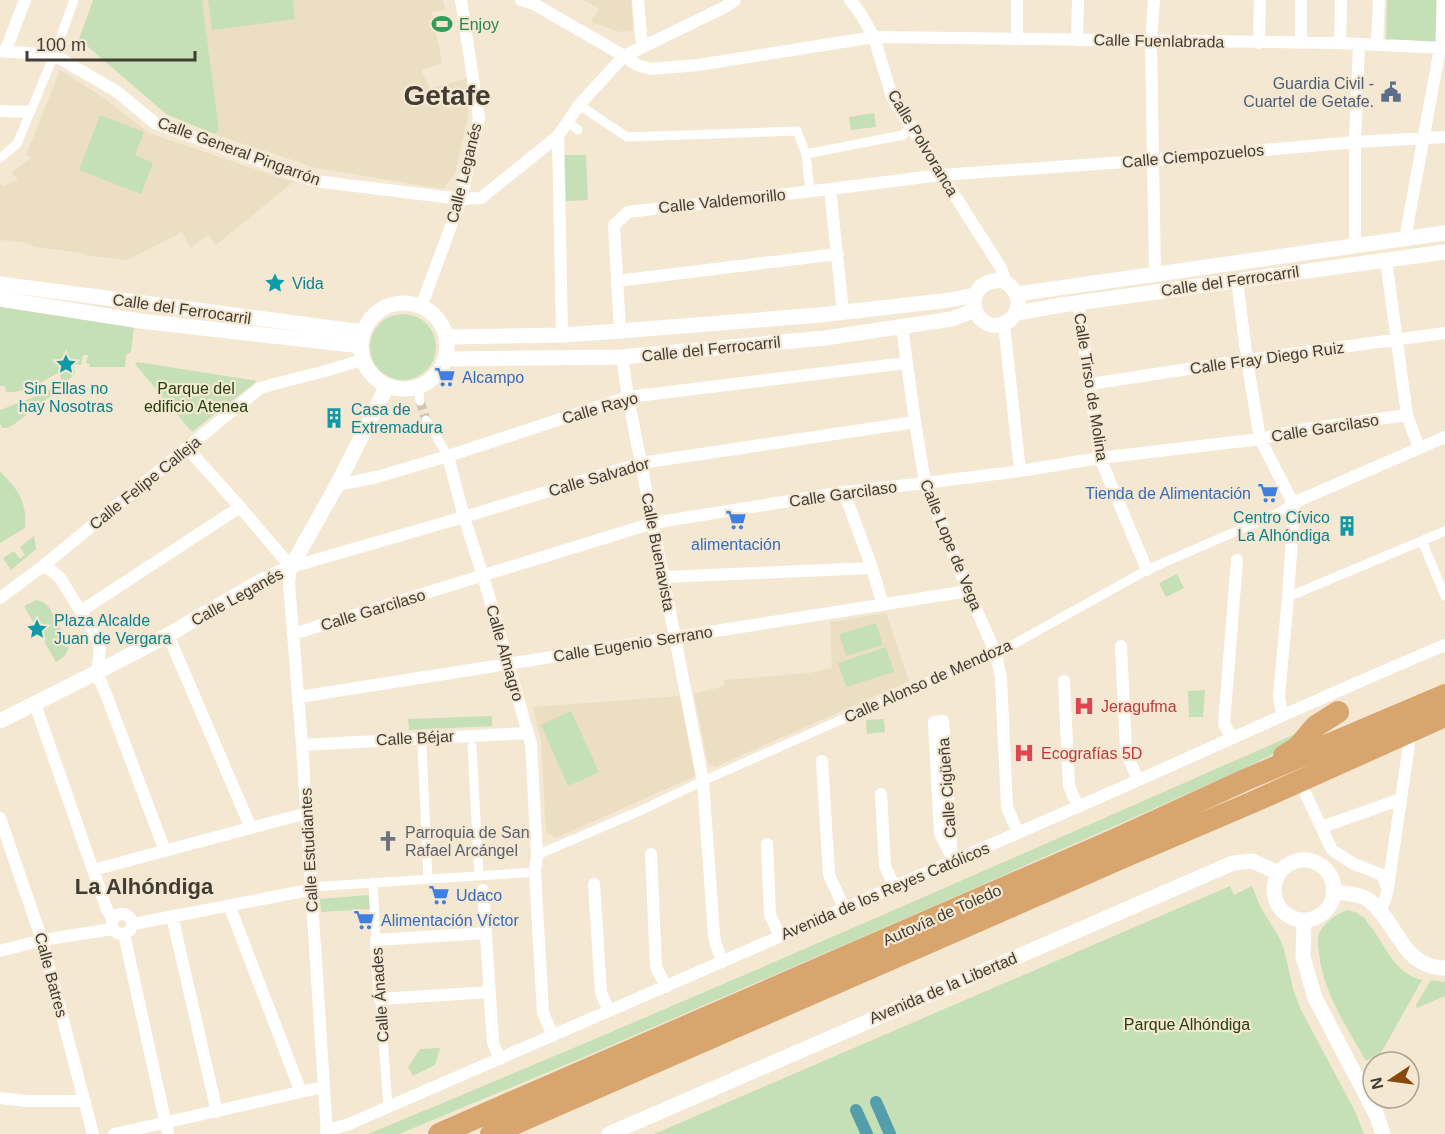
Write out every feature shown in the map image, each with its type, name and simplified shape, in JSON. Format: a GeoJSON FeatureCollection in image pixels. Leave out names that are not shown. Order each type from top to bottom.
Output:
{"type":"FeatureCollection","features":[{"type":"Feature","properties":{"kind":"highway"},"geometry":{"type":"LineString","coordinates":[[1412,698],[1445,686]]}},
{"type":"Feature","properties":{"kind":"highway","name":"Autovía de Toledo"},"geometry":{"type":"LineString","coordinates":[[439,1134],[1114,840],[1245,780],[1445,695]]}},
{"type":"Feature","properties":{"kind":"highway"},"geometry":{"type":"LineString","coordinates":[[1245,780],[1298,747],[1316,726],[1338,712]]}},
{"type":"Feature","properties":{"kind":"highway"},"geometry":{"type":"LineString","coordinates":[[1409,744],[1445,718]]}},
{"type":"Feature","properties":{"kind":"highway","name":"Autovía de Toledo"},"geometry":{"type":"LineString","coordinates":[[491,1134],[1445,718]]}},
{"type":"Feature","properties":{"kind":"highway"},"geometry":{"type":"LineString","coordinates":[[1253,802],[1306,795]]}},
{"type":"Feature","properties":{"kind":"street"},"geometry":{"type":"LineString","coordinates":[[3,51],[25,0]]}},
{"type":"Feature","properties":{"kind":"street"},"geometry":{"type":"LineString","coordinates":[[0,158],[17,144],[74,0]]}},
{"type":"Feature","properties":{"kind":"street","name":"Calle Leganés"},"geometry":{"type":"LineString","coordinates":[[421,307],[461,199],[479,118],[461,0]]}},
{"type":"Feature","properties":{"kind":"street","name":"Calle Fuenlabrada"},"geometry":{"type":"LineString","coordinates":[[521,0],[534,4],[637,65],[651,69],[698,66],[874,37],[1340,43],[1442,48]]}},
{"type":"Feature","properties":{"kind":"street"},"geometry":{"type":"LineString","coordinates":[[638,0],[642,47]]}},
{"type":"Feature","properties":{"kind":"street"},"geometry":{"type":"LineString","coordinates":[[461,199],[481,198],[558,136],[579,105],[624,56],[735,0]]}},
{"type":"Feature","properties":{"kind":"street","name":"Calle Polvoranca"},"geometry":{"type":"LineString","coordinates":[[850,0],[874,37],[892,97],[1001,268],[1005,281]]}},
{"type":"Feature","properties":{"kind":"street"},"geometry":{"type":"LineString","coordinates":[[1017,0],[1017,39]]}},
{"type":"Feature","properties":{"kind":"street"},"geometry":{"type":"LineString","coordinates":[[1077,40],[1078,0]]}},
{"type":"Feature","properties":{"kind":"street"},"geometry":{"type":"LineString","coordinates":[[1154,0],[1151,42],[1155,274]]}},
{"type":"Feature","properties":{"kind":"street"},"geometry":{"type":"LineString","coordinates":[[1259,43],[1260,0]]}},
{"type":"Feature","properties":{"kind":"street"},"geometry":{"type":"LineString","coordinates":[[1301,0],[1301,43]]}},
{"type":"Feature","properties":{"kind":"street"},"geometry":{"type":"LineString","coordinates":[[1340,43],[1341,0]]}},
{"type":"Feature","properties":{"kind":"street"},"geometry":{"type":"LineString","coordinates":[[1377,45],[1379,0]]}},
{"type":"Feature","properties":{"kind":"street"},"geometry":{"type":"LineString","coordinates":[[1405,238],[1442,48],[1442,0]]}},
{"type":"Feature","properties":{"kind":"street"},"geometry":{"type":"LineString","coordinates":[[1355,246],[1355,142],[1359,44]]}},
{"type":"Feature","properties":{"kind":"street","name":"Calle General Pingarrón"},"geometry":{"type":"LineString","coordinates":[[3,51],[54,55],[116,91],[155,123],[315,181],[461,199]]}},
{"type":"Feature","properties":{"kind":"street"},"geometry":{"type":"LineString","coordinates":[[579,105],[627,137],[797,131],[806,154],[810,192]]}},
{"type":"Feature","properties":{"kind":"street"},"geometry":{"type":"LineString","coordinates":[[0,111],[29,112]]}},
{"type":"Feature","properties":{"kind":"street"},"geometry":{"type":"LineString","coordinates":[[567,121],[578,130]]}},
{"type":"Feature","properties":{"kind":"street"},"geometry":{"type":"LineString","coordinates":[[806,154],[903,135],[911,128]]}},
{"type":"Feature","properties":{"kind":"street"},"geometry":{"type":"LineString","coordinates":[[558,136],[562,335]]}},
{"type":"Feature","properties":{"kind":"street","name":"Calle Ciempozuelos"},"geometry":{"type":"LineString","coordinates":[[941,176],[1355,142],[1445,137]]}},
{"type":"Feature","properties":{"kind":"street","name":"Calle Valdemorillo"},"geometry":{"type":"LineString","coordinates":[[620,331],[614,225],[628,212],[941,176]]}},
{"type":"Feature","properties":{"kind":"street"},"geometry":{"type":"LineString","coordinates":[[830,189],[843,312]]}},
{"type":"Feature","properties":{"kind":"street","name":"Calle del Ferrocarril"},"geometry":{"type":"LineString","coordinates":[[1016,294],[1445,233]]}},
{"type":"Feature","properties":{"kind":"street","name":"Calle del Ferrocarril"},"geometry":{"type":"LineString","coordinates":[[1016,313],[1445,252]]}},
{"type":"Feature","properties":{"kind":"street"},"geometry":{"type":"LineString","coordinates":[[617,281],[838,254]]}},
{"type":"Feature","properties":{"kind":"street"},"geometry":{"type":"LineString","coordinates":[[1386,260],[1407,415],[1419,448]]}},
{"type":"Feature","properties":{"kind":"street"},"geometry":{"type":"LineString","coordinates":[[1237,280],[1260,439],[1293,503],[1288,597],[1279,696],[1282,715]]}},
{"type":"Feature","properties":{"kind":"street"},"geometry":{"type":"LineString","coordinates":[[1005,281],[1016,294],[1018,307],[1016,313],[1004,324],[993,326],[984,322],[976,314],[975,303],[978,290],[984,284],[1005,281]]}},
{"type":"Feature","properties":{"kind":"street","name":"Calle del Ferrocarril"},"geometry":{"type":"LineString","coordinates":[[0,284],[362,346]]}},
{"type":"Feature","properties":{"kind":"street","name":"Calle del Ferrocarril"},"geometry":{"type":"LineString","coordinates":[[0,299],[140,321],[362,346]]}},
{"type":"Feature","properties":{"kind":"street","name":"Calle del Ferrocarril"},"geometry":{"type":"LineString","coordinates":[[446,337],[562,335],[843,312],[950,300],[975,303]]}},
{"type":"Feature","properties":{"kind":"street"},"geometry":{"type":"LineString","coordinates":[[410,303],[421,307],[437,319],[446,337],[445,359],[437,373],[419,394],[407,389],[387,386],[368,370],[362,346],[369,321],[387,306],[410,303]]}},
{"type":"Feature","properties":{"kind":"street","name":"Calle del Ferrocarril"},"geometry":{"type":"LineString","coordinates":[[445,359],[622,357],[825,338],[952,319],[975,303]]}},
{"type":"Feature","properties":{"kind":"street","name":"Calle Tirso de Molina"},"geometry":{"type":"LineString","coordinates":[[1078,303],[1100,458],[1147,570]]}},
{"type":"Feature","properties":{"kind":"street"},"geometry":{"type":"LineString","coordinates":[[1004,324],[1020,471]]}},
{"type":"Feature","properties":{"kind":"street","name":"Calle Lope de Vega"},"geometry":{"type":"LineString","coordinates":[[902,327],[924,483],[996,654],[1001,678],[1007,807],[1017,833]]}},
{"type":"Feature","properties":{"kind":"street","name":"Calle Fray Diego Ruiz"},"geometry":{"type":"LineString","coordinates":[[1090,384],[1445,333]]}},
{"type":"Feature","properties":{"kind":"street","name":"Calle Felipe Calleja"},"geometry":{"type":"LineString","coordinates":[[0,598],[188,449],[260,388],[334,370],[362,346]]}},
{"type":"Feature","properties":{"kind":"street","name":"Calle Buenavista"},"geometry":{"type":"LineString","coordinates":[[622,357],[703,781],[714,934],[722,962]]}},
{"type":"Feature","properties":{"kind":"street","name":"Calle Rayo"},"geometry":{"type":"LineString","coordinates":[[337,485],[377,477],[448,456],[628,397],[906,363]]}},
{"type":"Feature","properties":{"kind":"street","name":"Calle Leganés"},"geometry":{"type":"LineString","coordinates":[[0,721],[96,673],[259,582],[291,567],[337,485],[387,386]]}},
{"type":"Feature","properties":{"kind":"street","name":"Calle Garcilaso"},"geometry":{"type":"LineString","coordinates":[[293,634],[653,523],[844,492],[1260,439],[1407,415]]}},
{"type":"Feature","properties":{"kind":"street"},"geometry":{"type":"LineString","coordinates":[[426,420],[448,456]]}},
{"type":"Feature","properties":{"kind":"street","name":"Calle Salvador"},"geometry":{"type":"LineString","coordinates":[[291,567],[641,463],[915,422]]}},
{"type":"Feature","properties":{"kind":"street","name":"Calle Alonso de Mendoza"},"geometry":{"type":"LineString","coordinates":[[537,855],[931,680],[996,654],[1147,570],[1445,437]]}},
{"type":"Feature","properties":{"kind":"street"},"geometry":{"type":"LineString","coordinates":[[188,449],[291,567]]}},
{"type":"Feature","properties":{"kind":"street","name":"Calle Almagro"},"geometry":{"type":"LineString","coordinates":[[448,456],[531,744],[543,1013],[553,1036]]}},
{"type":"Feature","properties":{"kind":"street"},"geometry":{"type":"LineString","coordinates":[[844,492],[883,605]]}},
{"type":"Feature","properties":{"kind":"street"},"geometry":{"type":"LineString","coordinates":[[81,611],[240,507]]}},
{"type":"Feature","properties":{"kind":"street"},"geometry":{"type":"LineString","coordinates":[[1288,597],[1445,531]]}},
{"type":"Feature","properties":{"kind":"street"},"geometry":{"type":"LineString","coordinates":[[1422,541],[1445,596]]}},
{"type":"Feature","properties":{"kind":"street"},"geometry":{"type":"LineString","coordinates":[[1232,738],[1224,724],[1238,560]]}},
{"type":"Feature","properties":{"kind":"street"},"geometry":{"type":"LineString","coordinates":[[43,566],[60,578],[95,634],[100,650],[96,673],[165,851]]}},
{"type":"Feature","properties":{"kind":"street","name":"Calle Estudiantes"},"geometry":{"type":"LineString","coordinates":[[291,567],[289,583],[307,813],[326,1133]]}},
{"type":"Feature","properties":{"kind":"street"},"geometry":{"type":"LineString","coordinates":[[663,577],[872,568]]}},
{"type":"Feature","properties":{"kind":"street","name":"Calle Eugenio Serrano"},"geometry":{"type":"LineString","coordinates":[[299,697],[968,591]]}},
{"type":"Feature","properties":{"kind":"street"},"geometry":{"type":"LineString","coordinates":[[168,634],[251,828]]}},
{"type":"Feature","properties":{"kind":"street","name":"Avenida de los Reyes Católicos"},"geometry":{"type":"LineString","coordinates":[[326,1133],[666,987],[895,887],[951,859],[1078,807],[1445,645]]}},
{"type":"Feature","properties":{"kind":"street"},"geometry":{"type":"LineString","coordinates":[[1121,646],[1126,752],[1138,780]]}},
{"type":"Feature","properties":{"kind":"street"},"geometry":{"type":"LineString","coordinates":[[1064,681],[1069,786],[1078,807]]}},
{"type":"Feature","properties":{"kind":"street"},"geometry":{"type":"LineString","coordinates":[[35,704],[107,910],[117,927],[166,1128]]}},
{"type":"Feature","properties":{"kind":"street","name":"Calle Cigüeña"},"geometry":{"type":"LineString","coordinates":[[933,722],[943,722],[951,859],[940,833],[933,722]]}},
{"type":"Feature","properties":{"kind":"street","name":"Calle Béjar"},"geometry":{"type":"LineString","coordinates":[[302,745],[528,733]]}},
{"type":"Feature","properties":{"kind":"street"},"geometry":{"type":"LineString","coordinates":[[1381,912],[1388,889],[1409,744]]}},
{"type":"Feature","properties":{"kind":"street"},"geometry":{"type":"LineString","coordinates":[[422,746],[428,879]]}},
{"type":"Feature","properties":{"kind":"street"},"geometry":{"type":"LineString","coordinates":[[472,746],[479,876]]}},
{"type":"Feature","properties":{"kind":"street"},"geometry":{"type":"LineString","coordinates":[[822,761],[830,875],[844,908]]}},
{"type":"Feature","properties":{"kind":"street"},"geometry":{"type":"LineString","coordinates":[[881,794],[885,866],[895,887]]}},
{"type":"Feature","properties":{"kind":"street"},"geometry":{"type":"LineString","coordinates":[[1306,795],[1332,850],[1352,863],[1382,875],[1388,889]]}},
{"type":"Feature","properties":{"kind":"street"},"geometry":{"type":"LineString","coordinates":[[1322,828],[1401,800]]}},
{"type":"Feature","properties":{"kind":"street"},"geometry":{"type":"LineString","coordinates":[[93,870],[307,813]]}},
{"type":"Feature","properties":{"kind":"street","name":"Calle Batres"},"geometry":{"type":"LineString","coordinates":[[0,818],[42,940],[93,1134]]}},
{"type":"Feature","properties":{"kind":"street"},"geometry":{"type":"LineString","coordinates":[[767,844],[770,915],[780,936]]}},
{"type":"Feature","properties":{"kind":"street"},"geometry":{"type":"LineString","coordinates":[[651,854],[656,967],[666,987]]}},
{"type":"Feature","properties":{"kind":"street"},"geometry":{"type":"LineString","coordinates":[[1298,860],[1308,860],[1324,868],[1333,883],[1334,892],[1326,910],[1313,918],[1304,920],[1291,917],[1277,904],[1274,885],[1279,873],[1287,865],[1298,860]]}},
{"type":"Feature","properties":{"kind":"street","name":"Avenida de la Libertad"},"geometry":{"type":"LineString","coordinates":[[609,1134],[1233,863],[1252,861],[1279,873]]}},
{"type":"Feature","properties":{"kind":"street"},"geometry":{"type":"LineString","coordinates":[[133,924],[304,891],[311,887],[535,872]]}},
{"type":"Feature","properties":{"kind":"street","name":"Calle Ánades"},"geometry":{"type":"LineString","coordinates":[[373,882],[388,1107]]}},
{"type":"Feature","properties":{"kind":"street"},"geometry":{"type":"LineString","coordinates":[[594,884],[601,993],[609,1011]]}},
{"type":"Feature","properties":{"kind":"street"},"geometry":{"type":"LineString","coordinates":[[483,890],[493,1043],[500,1059]]}},
{"type":"Feature","properties":{"kind":"street"},"geometry":{"type":"LineString","coordinates":[[1334,892],[1368,900],[1381,912],[1407,951],[1424,963],[1445,968]]}},
{"type":"Feature","properties":{"kind":"street"},"geometry":{"type":"LineString","coordinates":[[229,905],[301,1092]]}},
{"type":"Feature","properties":{"kind":"street"},"geometry":{"type":"LineString","coordinates":[[117,927],[119,914],[130,918],[133,924]]}},
{"type":"Feature","properties":{"kind":"street"},"geometry":{"type":"LineString","coordinates":[[172,916],[217,1112]]}},
{"type":"Feature","properties":{"kind":"street"},"geometry":{"type":"LineString","coordinates":[[1304,920],[1303,957],[1315,998],[1377,1116],[1383,1134]]}},
{"type":"Feature","properties":{"kind":"street"},"geometry":{"type":"LineString","coordinates":[[0,951],[42,940],[117,927],[131,929],[133,924]]}},
{"type":"Feature","properties":{"kind":"street"},"geometry":{"type":"LineString","coordinates":[[376,940],[486,933]]}},
{"type":"Feature","properties":{"kind":"street"},"geometry":{"type":"LineString","coordinates":[[380,999],[489,992]]}},
{"type":"Feature","properties":{"kind":"street"},"geometry":{"type":"LineString","coordinates":[[114,1134],[166,1128],[217,1112],[323,1087]]}},
{"type":"Feature","properties":{"kind":"street"},"geometry":{"type":"LineString","coordinates":[[0,1098],[27,1101],[85,1101]]}},
{"type":"Feature","properties":{"kind":"shaded area"},"geometry":{"type":"Polygon","coordinates":[[[202,0],[443,0],[445,10],[432,12],[442,63],[421,70],[430,89],[467,78],[468,116],[455,174],[443,189],[316,168],[214,134],[219,130],[202,0]]]}},
{"type":"Feature","properties":{"kind":"shaded area"},"geometry":{"type":"Polygon","coordinates":[[[582,0],[631,0],[633,31],[620,32],[591,22],[599,8],[582,0]]]}},
{"type":"Feature","properties":{"kind":"shaded area"},"geometry":{"type":"Polygon","coordinates":[[[60,70],[104,98],[149,133],[293,182],[216,245],[208,235],[190,248],[182,232],[127,260],[83,255],[83,253],[0,240],[0,183],[2,186],[18,180],[12,172],[31,158],[26,155],[60,70]]]}},
{"type":"Feature","properties":{"kind":"shaded area"},"geometry":{"type":"Polygon","coordinates":[[[886,613],[909,681],[715,767],[708,763],[694,694],[724,686],[724,680],[809,673],[832,668],[830,622],[886,613]]]}},
{"type":"Feature","properties":{"kind":"shaded area"},"geometry":{"type":"Polygon","coordinates":[[[680,696],[695,776],[556,838],[546,832],[541,741],[533,707],[680,696]]]}},
{"type":"Feature","properties":{"kind":"green space"},"geometry":{"type":"Polygon","coordinates":[[[93,0],[202,0],[219,130],[214,134],[166,114],[79,39],[93,0]]]}},
{"type":"Feature","properties":{"kind":"green space"},"geometry":{"type":"Polygon","coordinates":[[[208,0],[293,0],[295,19],[212,30],[208,0]]]}},
{"type":"Feature","properties":{"kind":"green space"},"geometry":{"type":"Polygon","coordinates":[[[1387,0],[1440,0],[1440,45],[1386,43],[1387,0]]]}},
{"type":"Feature","properties":{"kind":"green space"},"geometry":{"type":"Polygon","coordinates":[[[874,113],[876,127],[851,130],[849,117],[874,113]]]}},
{"type":"Feature","properties":{"kind":"green space"},"geometry":{"type":"Polygon","coordinates":[[[100,115],[144,132],[135,155],[153,163],[141,194],[79,170],[100,115]]]}},
{"type":"Feature","properties":{"kind":"green space"},"geometry":{"type":"Polygon","coordinates":[[[564,155],[586,155],[588,200],[566,201],[564,155]]]}},
{"type":"Feature","properties":{"kind":"green space"},"geometry":{"type":"Polygon","coordinates":[[[0,307],[134,327],[131,352],[126,355],[125,367],[89,367],[90,364],[86,363],[88,355],[83,355],[81,365],[73,364],[75,374],[52,395],[13,425],[2,428],[0,410],[60,384],[61,377],[58,373],[20,391],[6,392],[5,386],[0,386],[0,307]]]}},
{"type":"Feature","properties":{"kind":"green space"},"geometry":{"type":"Polygon","coordinates":[[[403,314],[416,317],[426,324],[433,334],[436,347],[433,360],[426,370],[416,377],[403,380],[390,377],[380,370],[373,360],[370,347],[373,334],[380,324],[390,317],[403,314]]]}},
{"type":"Feature","properties":{"kind":"green space","name":"Parque del edificio Atenea"},"geometry":{"type":"Polygon","coordinates":[[[137,362],[257,381],[192,432],[135,364],[137,362]]]}},
{"type":"Feature","properties":{"kind":"green space"},"geometry":{"type":"Polygon","coordinates":[[[0,471],[20,496],[23,503],[25,528],[0,543],[0,471]]]}},
{"type":"Feature","properties":{"kind":"green space"},"geometry":{"type":"Polygon","coordinates":[[[34,536],[36,549],[11,570],[3,558],[14,551],[20,559],[25,555],[20,547],[34,536]]]}},
{"type":"Feature","properties":{"kind":"green space"},"geometry":{"type":"Polygon","coordinates":[[[1177,574],[1184,588],[1166,597],[1159,583],[1177,574]]]}},
{"type":"Feature","properties":{"kind":"green space"},"geometry":{"type":"Polygon","coordinates":[[[36,600],[49,607],[69,644],[65,655],[56,662],[24,606],[36,600]]]}},
{"type":"Feature","properties":{"kind":"green space"},"geometry":{"type":"Polygon","coordinates":[[[876,623],[883,645],[846,656],[839,634],[876,623]]]}},
{"type":"Feature","properties":{"kind":"green space"},"geometry":{"type":"Polygon","coordinates":[[[886,647],[894,672],[846,687],[838,663],[886,647]]]}},
{"type":"Feature","properties":{"kind":"green space"},"geometry":{"type":"Polygon","coordinates":[[[1205,690],[1203,717],[1189,717],[1188,691],[1205,690]]]}},
{"type":"Feature","properties":{"kind":"green space"},"geometry":{"type":"Polygon","coordinates":[[[571,711],[599,772],[568,786],[541,725],[571,711]]]}},
{"type":"Feature","properties":{"kind":"green space"},"geometry":{"type":"Polygon","coordinates":[[[492,716],[492,726],[409,730],[408,719],[492,716]]]}},
{"type":"Feature","properties":{"kind":"green space"},"geometry":{"type":"Polygon","coordinates":[[[884,719],[885,732],[867,734],[866,720],[884,719]]]}},
{"type":"Feature","properties":{"kind":"green space"},"geometry":{"type":"Polygon","coordinates":[[[1293,735],[1295,741],[1291,745],[1241,770],[577,1060],[399,1134],[368,1134],[716,987],[1293,735]]]}},
{"type":"Feature","properties":{"kind":"green space","name":"Parque Alhóndiga"},"geometry":{"type":"Polygon","coordinates":[[[1230,886],[1234,895],[1252,886],[1260,906],[1284,949],[1300,1008],[1355,1111],[1364,1134],[654,1134],[1230,886]]]}},
{"type":"Feature","properties":{"kind":"green space"},"geometry":{"type":"Polygon","coordinates":[[[369,895],[370,909],[321,912],[320,899],[369,895]]]}},
{"type":"Feature","properties":{"kind":"green space"},"geometry":{"type":"Polygon","coordinates":[[[1347,910],[1364,918],[1396,964],[1412,977],[1422,980],[1383,1050],[1361,1050],[1361,1052],[1325,982],[1321,968],[1318,936],[1334,916],[1347,910]]]}},
{"type":"Feature","properties":{"kind":"green space"},"geometry":{"type":"Polygon","coordinates":[[[1431,980],[1445,982],[1445,996],[1417,1008],[1416,1005],[1431,980]]]}},
{"type":"Feature","properties":{"kind":"green space"},"geometry":{"type":"Polygon","coordinates":[[[440,1048],[435,1065],[413,1076],[408,1067],[420,1049],[440,1048]]]}},
{"type":"Feature","properties":{"kind":"waterway"},"geometry":{"type":"LineString","coordinates":[[876,1102],[890,1134]]}},
{"type":"Feature","properties":{"kind":"waterway"},"geometry":{"type":"LineString","coordinates":[[856,1110],[867,1134]]}},
{"type":"Feature","properties":{"kind":"tunnel"},"geometry":{"type":"LineString","coordinates":[[420,401],[426,420]]}},
{"type":"Feature","properties":{"kind":"place","name":"Enjoy"},"geometry":{"type":"Point","coordinates":[442,24]}},
{"type":"Feature","properties":{"kind":"place","name":"Guardia Civil - Cuartel de Getafe."},"geometry":{"type":"Point","coordinates":[1391,92]}},
{"type":"Feature","properties":{"kind":"place","name":"Vida"},"geometry":{"type":"Point","coordinates":[275,283]}},
{"type":"Feature","properties":{"kind":"place","name":"Sin Ellas no hay Nosotras"},"geometry":{"type":"Point","coordinates":[66,364]}},
{"type":"Feature","properties":{"kind":"place","name":"Alcampo"},"geometry":{"type":"Point","coordinates":[445,377]}},
{"type":"Feature","properties":{"kind":"place","name":"Casa de Extremadura"},"geometry":{"type":"Point","coordinates":[334,418]}},
{"type":"Feature","properties":{"kind":"place","name":"Tienda de Alimentación"},"geometry":{"type":"Point","coordinates":[1268,493]}},
{"type":"Feature","properties":{"kind":"place","name":"alimentación"},"geometry":{"type":"Point","coordinates":[736,520]}},
{"type":"Feature","properties":{"kind":"place","name":"Centro Cívico La Alhóndiga"},"geometry":{"type":"Point","coordinates":[1347,526]}},
{"type":"Feature","properties":{"kind":"place","name":"Plaza Alcalde Juan de Vergara"},"geometry":{"type":"Point","coordinates":[37,629]}},
{"type":"Feature","properties":{"kind":"place","name":"Jeragufma"},"geometry":{"type":"Point","coordinates":[1084,706]}},
{"type":"Feature","properties":{"kind":"place","name":"Ecografías 5D"},"geometry":{"type":"Point","coordinates":[1024,753]}},
{"type":"Feature","properties":{"kind":"place","name":"Parroquia de San Rafael Arcángel"},"geometry":{"type":"Point","coordinates":[388,841]}},
{"type":"Feature","properties":{"kind":"place","name":"Udaco"},"geometry":{"type":"Point","coordinates":[439,895]}},
{"type":"Feature","properties":{"kind":"place","name":"Alimentación Víctor"},"geometry":{"type":"Point","coordinates":[364,920]}},
{"type":"Feature","properties":{"kind":"district","name":"Getafe"},"geometry":{"type":"Point","coordinates":[447,95]}},
{"type":"Feature","properties":{"kind":"district","name":"La Alhóndiga"},"geometry":{"type":"Point","coordinates":[144,886]}}]}
